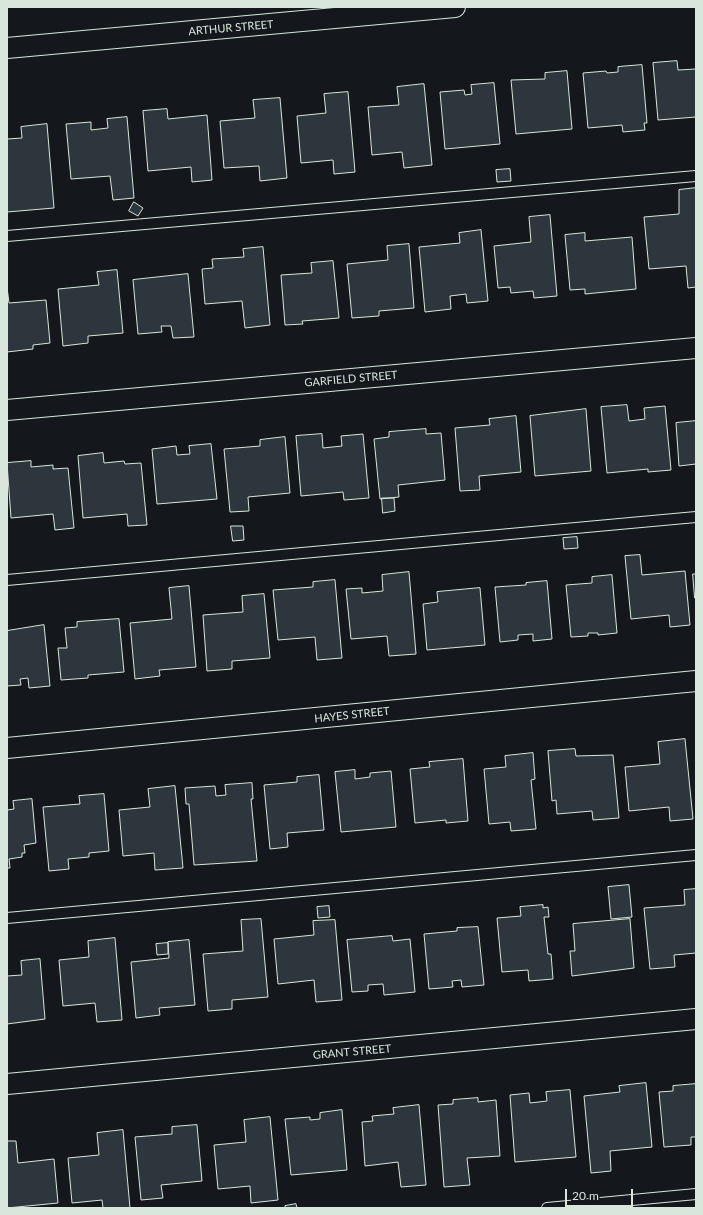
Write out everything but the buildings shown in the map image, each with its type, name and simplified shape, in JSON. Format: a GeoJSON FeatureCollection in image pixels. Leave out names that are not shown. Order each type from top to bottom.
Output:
{"type":"FeatureCollection","features":[{"type":"Feature","properties":{"kind":"street","name":"ARTHUR STREET"},"geometry":{"type":"LineString","coordinates":[[7,48],[455,7]]}},
{"type":"Feature","properties":{"kind":"street","name":"GARFIELD STREET"},"geometry":{"type":"LineString","coordinates":[[7,410],[696,348]]}},
{"type":"Feature","properties":{"kind":"street","name":"HAYES STREET"},"geometry":{"type":"LineString","coordinates":[[7,748],[696,681]]}},
{"type":"Feature","properties":{"kind":"street","name":"GRANT STREET"},"geometry":{"type":"LineString","coordinates":[[7,1084],[696,1019]]}},
{"type":"Feature","properties":{"kind":"lane"},"geometry":{"type":"LineString","coordinates":[[7,236],[696,176]]}},
{"type":"Feature","properties":{"kind":"lane"},"geometry":{"type":"LineString","coordinates":[[7,580],[696,517]]}},
{"type":"Feature","properties":{"kind":"lane"},"geometry":{"type":"LineString","coordinates":[[7,918],[696,855]]}},
{"type":"Feature","properties":{"kind":"lane"},"geometry":{"type":"LineString","coordinates":[[547,1208],[696,1194]]}}]}
